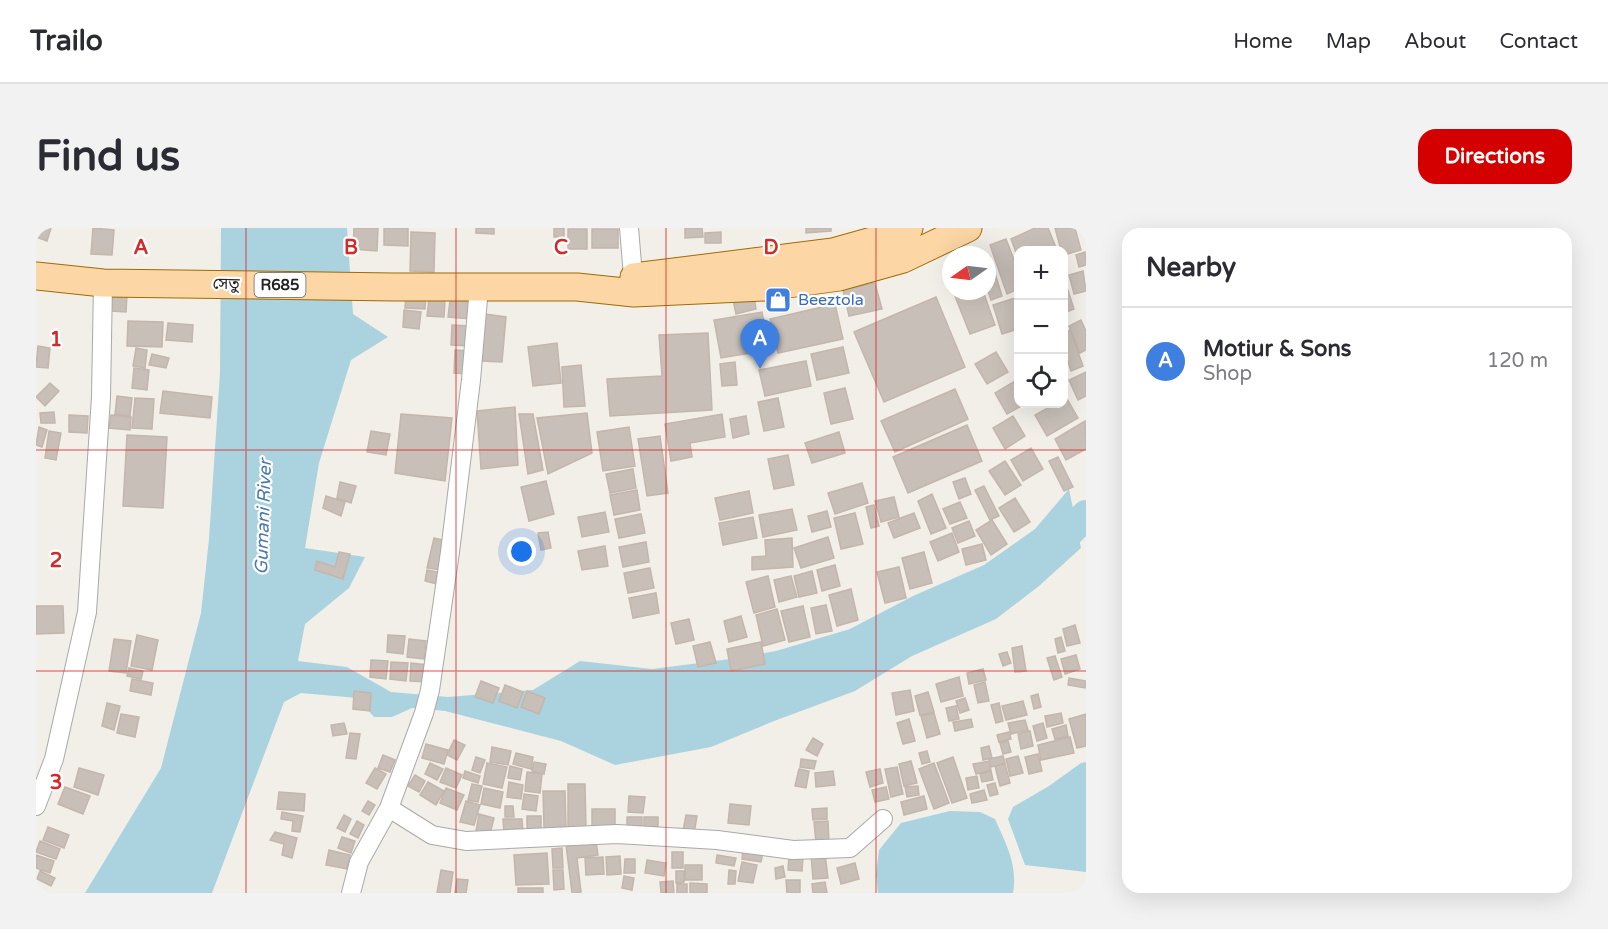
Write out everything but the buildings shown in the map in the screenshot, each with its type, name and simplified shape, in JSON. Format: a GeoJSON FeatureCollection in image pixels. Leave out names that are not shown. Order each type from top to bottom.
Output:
{"type":"FeatureCollection","features":[{"type":"Feature","properties":{"kind":"main road","name":"R685"},"geometry":{"type":"LineString","coordinates":[[634,285],[833,252],[897,234],[909,228]]}},
{"type":"Feature","properties":{"kind":"main road","name":"R685"},"geometry":{"type":"LineString","coordinates":[[479,287],[634,285],[766,287],[839,277],[903,259],[968,228]]}},
{"type":"Feature","properties":{"kind":"main road","name":"R685"},"geometry":{"type":"LineString","coordinates":[[36,276],[103,282]]}},
{"type":"Feature","properties":{"kind":"main road","name":"সেতু"},"geometry":{"type":"LineString","coordinates":[[103,282],[479,287]]}},
{"type":"Feature","properties":{"kind":"street"},"geometry":{"type":"LineString","coordinates":[[629,228],[634,285]]}},
{"type":"Feature","properties":{"kind":"street"},"geometry":{"type":"LineString","coordinates":[[36,806],[54,759],[87,612],[101,397],[103,282]]}},
{"type":"Feature","properties":{"kind":"street"},"geometry":{"type":"LineString","coordinates":[[351,893],[358,862],[389,808],[424,713],[430,690],[470,391],[479,287]]}},
{"type":"Feature","properties":{"kind":"street"},"geometry":{"type":"LineString","coordinates":[[389,808],[432,835],[466,841],[617,834],[717,840],[793,850],[850,849],[883,819]]}},
{"type":"Feature","properties":{"kind":"water","name":"Gumani River"},"geometry":{"type":"Polygon","coordinates":[[[221,228],[347,228],[353,314],[388,337],[351,360],[319,463],[305,548],[365,557],[349,588],[305,624],[298,661],[347,667],[391,692],[448,697],[533,690],[580,661],[652,669],[776,651],[850,629],[913,596],[984,565],[1035,529],[1069,489],[1081,548],[1039,586],[996,619],[912,656],[855,691],[711,747],[615,765],[561,741],[445,711],[412,708],[392,717],[374,717],[357,698],[301,693],[284,702],[212,893],[85,893],[161,768],[201,613],[209,539],[220,373],[221,228]]]}},
{"type":"Feature","properties":{"kind":"water"},"geometry":{"type":"Polygon","coordinates":[[[1086,762],[1086,872],[1025,865],[1008,819],[1013,807],[1086,762]]]}},
{"type":"Feature","properties":{"kind":"water"},"geometry":{"type":"Polygon","coordinates":[[[950,811],[980,812],[995,819],[1012,864],[1013,893],[878,893],[876,874],[879,850],[901,823],[950,811]]]}},
{"type":"Feature","properties":{"kind":"waterway"},"geometry":{"type":"LineString","coordinates":[[1048,553],[1086,515]]}},
{"type":"Feature","properties":{"kind":"place","name":"Beeztola"},"geometry":{"type":"Point","coordinates":[778,300]}},
{"type":"Feature","properties":{"kind":"place","name":"Motiur & Sons"},"geometry":{"type":"Point","coordinates":[760,369]}}]}
